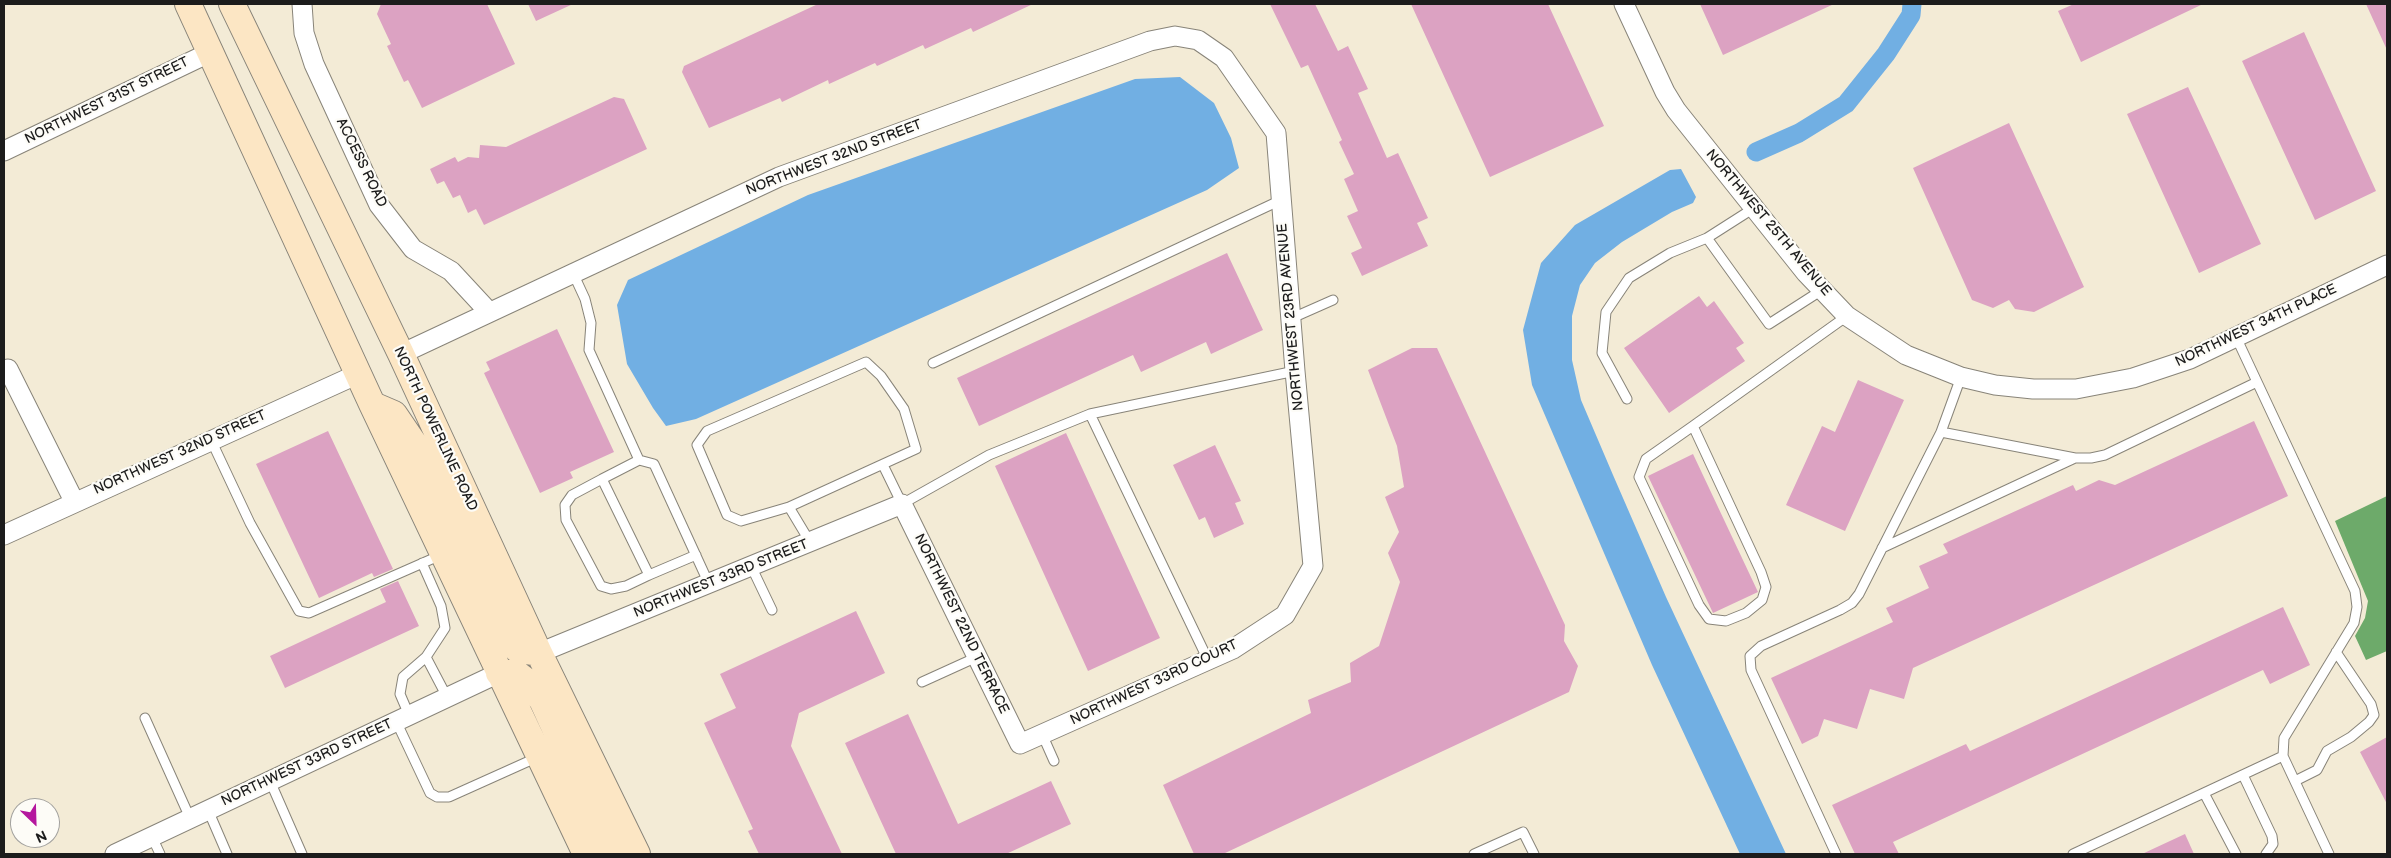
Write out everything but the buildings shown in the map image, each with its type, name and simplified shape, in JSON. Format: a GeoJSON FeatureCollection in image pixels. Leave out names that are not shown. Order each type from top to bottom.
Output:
{"type":"FeatureCollection","features":[{"type":"Feature","properties":{"kind":"main road"},"geometry":{"type":"LineString","coordinates":[[188,4],[372,404],[433,559],[499,673],[586,854]]}},
{"type":"Feature","properties":{"kind":"main road","name":"NORTH POWERLINE ROAD"},"geometry":{"type":"LineString","coordinates":[[232,4],[401,354],[539,654],[637,854]]}},
{"type":"Feature","properties":{"kind":"main road"},"geometry":{"type":"LineString","coordinates":[[372,404],[394,414],[413,442],[508,640],[518,650],[539,654]]}},
{"type":"Feature","properties":{"kind":"main road"},"geometry":{"type":"LineString","coordinates":[[499,673],[516,673],[529,683],[542,700],[613,854]]}},
{"type":"Feature","properties":{"kind":"street","name":"ACCESS ROAD"},"geometry":{"type":"LineString","coordinates":[[302,4],[304,33],[314,64],[379,205],[413,249],[451,271],[489,312]]}},
{"type":"Feature","properties":{"kind":"street","name":"NORTHWEST 25TH AVENUE"},"geometry":{"type":"LineString","coordinates":[[1624,4],[1665,92],[1689,127],[1822,290],[1847,316],[1906,355],[1961,377],[1996,385],[2033,389]]}},
{"type":"Feature","properties":{"kind":"street","name":"NORTHWEST 32ND STREET"},"geometry":{"type":"LineString","coordinates":[[401,354],[779,177],[1150,41],[1175,36],[1198,40]]}},
{"type":"Feature","properties":{"kind":"street","name":"NORTHWEST 23RD AVENUE"},"geometry":{"type":"LineString","coordinates":[[1198,40],[1224,58],[1276,133],[1290,319],[1313,566],[1285,616]]}},
{"type":"Feature","properties":{"kind":"street","name":"NORTHWEST 31ST STREET"},"geometry":{"type":"LineString","coordinates":[[4,151],[211,52]]}},
{"type":"Feature","properties":{"kind":"street","name":"NORTHWEST 34TH PLACE"},"geometry":{"type":"LineString","coordinates":[[2033,389],[2076,389],[2133,378],[2190,358],[2387,265]]}},
{"type":"Feature","properties":{"kind":"street"},"geometry":{"type":"LineString","coordinates":[[8,369],[74,501]]}},
{"type":"Feature","properties":{"kind":"street","name":"NORTHWEST 32ND STREET"},"geometry":{"type":"LineString","coordinates":[[4,535],[74,501],[358,374]]}},
{"type":"Feature","properties":{"kind":"street","name":"NORTHWEST 33RD STREET"},"geometry":{"type":"LineString","coordinates":[[539,654],[902,504]]}},
{"type":"Feature","properties":{"kind":"street","name":"NORTHWEST 22ND TERRACE"},"geometry":{"type":"LineString","coordinates":[[902,504],[1020,744]]}},
{"type":"Feature","properties":{"kind":"street","name":"NORTHWEST 33RD COURT"},"geometry":{"type":"LineString","coordinates":[[1020,744],[1233,649],[1285,616]]}},
{"type":"Feature","properties":{"kind":"street","name":"NORTHWEST 33RD STREET"},"geometry":{"type":"LineString","coordinates":[[115,854],[499,673]]}},
{"type":"Feature","properties":{"kind":"lane"},"geometry":{"type":"LineString","coordinates":[[933,363],[1281,200]]}},
{"type":"Feature","properties":{"kind":"lane"},"geometry":{"type":"LineString","coordinates":[[1627,399],[1602,352],[1606,312],[1629,278],[1670,253],[1707,238],[1754,208]]}},
{"type":"Feature","properties":{"kind":"lane"},"geometry":{"type":"LineString","coordinates":[[1707,238],[1769,324],[1822,290]]}},
{"type":"Feature","properties":{"kind":"lane"},"geometry":{"type":"LineString","coordinates":[[573,273],[585,299],[591,323],[589,350],[639,460]]}},
{"type":"Feature","properties":{"kind":"lane"},"geometry":{"type":"LineString","coordinates":[[1290,319],[1334,300]]}},
{"type":"Feature","properties":{"kind":"lane"},"geometry":{"type":"LineString","coordinates":[[1693,426],[1761,572],[1766,587],[1762,600],[1746,612],[1726,621],[1709,619],[1699,605],[1639,476],[1646,459],[1847,316]]}},
{"type":"Feature","properties":{"kind":"lane"},"geometry":{"type":"LineString","coordinates":[[2236,337],[2355,592],[2357,607],[2354,622],[2284,738],[2283,756],[2329,854]]}},
{"type":"Feature","properties":{"kind":"lane"},"geometry":{"type":"LineString","coordinates":[[866,362],[881,376],[904,409],[916,449],[883,466],[789,507],[742,521],[727,515],[696,445],[707,431],[866,362]]}},
{"type":"Feature","properties":{"kind":"lane"},"geometry":{"type":"LineString","coordinates":[[883,466],[902,504],[989,455],[1090,414],[1295,371]]}},
{"type":"Feature","properties":{"kind":"lane"},"geometry":{"type":"LineString","coordinates":[[1836,854],[1751,670],[1750,656],[1761,646],[1852,603],[1941,432],[1961,377]]}},
{"type":"Feature","properties":{"kind":"lane"},"geometry":{"type":"LineString","coordinates":[[1941,432],[2075,458],[2091,458],[2105,454],[2257,382]]}},
{"type":"Feature","properties":{"kind":"lane"},"geometry":{"type":"LineString","coordinates":[[1090,414],[1208,660]]}},
{"type":"Feature","properties":{"kind":"lane"},"geometry":{"type":"LineString","coordinates":[[211,439],[250,523],[299,611],[310,613],[433,559],[444,628],[426,657],[403,677],[400,694],[403,718],[430,793],[437,797],[449,797],[539,756]]}},
{"type":"Feature","properties":{"kind":"lane"},"geometry":{"type":"LineString","coordinates":[[1882,548],[2075,458]]}},
{"type":"Feature","properties":{"kind":"lane"},"geometry":{"type":"LineString","coordinates":[[696,555],[626,586],[611,589],[601,586],[566,520],[565,505],[572,495],[639,460],[654,464],[696,555],[709,584]]}},
{"type":"Feature","properties":{"kind":"lane"},"geometry":{"type":"LineString","coordinates":[[602,479],[649,575]]}},
{"type":"Feature","properties":{"kind":"lane"},"geometry":{"type":"LineString","coordinates":[[789,507],[810,542]]}},
{"type":"Feature","properties":{"kind":"lane"},"geometry":{"type":"LineString","coordinates":[[751,566],[772,610]]}},
{"type":"Feature","properties":{"kind":"lane"},"geometry":{"type":"LineString","coordinates":[[2295,781],[2317,770],[2327,751],[2351,737],[2369,722],[2374,715],[2371,704],[2336,652]]}},
{"type":"Feature","properties":{"kind":"lane"},"geometry":{"type":"LineString","coordinates":[[426,657],[447,697]]}},
{"type":"Feature","properties":{"kind":"lane"},"geometry":{"type":"LineString","coordinates":[[922,682],[977,657]]}},
{"type":"Feature","properties":{"kind":"lane"},"geometry":{"type":"LineString","coordinates":[[144,718],[190,818]]}},
{"type":"Feature","properties":{"kind":"lane"},"geometry":{"type":"LineString","coordinates":[[1042,734],[1054,761]]}},
{"type":"Feature","properties":{"kind":"lane"},"geometry":{"type":"LineString","coordinates":[[2074,854],[2283,756]]}},
{"type":"Feature","properties":{"kind":"lane"},"geometry":{"type":"LineString","coordinates":[[2243,775],[2272,836],[2273,844],[2266,854]]}},
{"type":"Feature","properties":{"kind":"lane"},"geometry":{"type":"LineString","coordinates":[[270,781],[302,854]]}},
{"type":"Feature","properties":{"kind":"lane"},"geometry":{"type":"LineString","coordinates":[[2204,793],[2236,854]]}},
{"type":"Feature","properties":{"kind":"lane"},"geometry":{"type":"LineString","coordinates":[[208,810],[227,854]]}},
{"type":"Feature","properties":{"kind":"lane"},"geometry":{"type":"LineString","coordinates":[[1474,854],[1523,832],[1534,854]]}},
{"type":"Feature","properties":{"kind":"lane"},"geometry":{"type":"LineString","coordinates":[[152,837],[160,854]]}},
{"type":"Feature","properties":{"kind":"green space"},"geometry":{"type":"Polygon","coordinates":[[[2387,496],[2387,651],[2366,660],[2355,636],[2365,618],[2368,601],[2335,521],[2387,496]]]}},
{"type":"Feature","properties":{"kind":"water"},"geometry":{"type":"Polygon","coordinates":[[[1180,77],[1214,103],[1231,138],[1239,168],[1207,190],[696,419],[666,426],[627,364],[617,305],[628,280],[808,195],[1135,79],[1180,77]]]}},
{"type":"Feature","properties":{"kind":"water"},"geometry":{"type":"Polygon","coordinates":[[[1681,169],[1696,197],[1693,203],[1672,212],[1622,242],[1595,263],[1580,285],[1572,316],[1572,360],[1581,400],[1613,475],[1666,597],[1786,854],[1740,854],[1652,665],[1532,385],[1523,330],[1541,263],[1575,225],[1670,170],[1681,169]]]}},
{"type":"Feature","properties":{"kind":"waterway"},"geometry":{"type":"LineString","coordinates":[[1756,152],[1799,133],[1846,104],[1886,54],[1911,15],[1912,4]]}}]}
